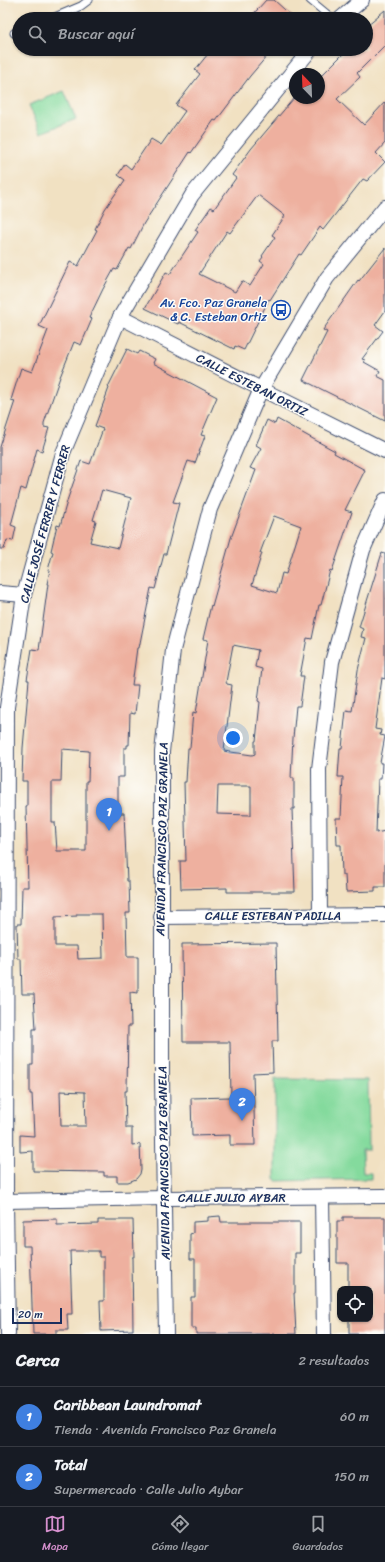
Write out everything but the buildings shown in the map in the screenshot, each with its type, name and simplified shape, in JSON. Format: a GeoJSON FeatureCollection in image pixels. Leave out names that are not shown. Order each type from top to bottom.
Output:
{"type":"FeatureCollection","features":[{"type":"Feature","properties":{"kind":"street"},"geometry":{"type":"LineString","coordinates":[[348,12],[362,0]]}},
{"type":"Feature","properties":{"kind":"street","name":"CALLE JOSÉ FERRER Y FERRER"},"geometry":{"type":"LineString","coordinates":[[8,1334],[6,1201],[7,707],[24,594],[63,453],[120,317],[192,195],[305,56]]}},
{"type":"Feature","properties":{"kind":"street","name":"AVENIDA FRANCISCO PAZ GRANELA"},"geometry":{"type":"LineString","coordinates":[[166,1334],[161,917],[162,752],[173,650],[210,510],[261,390],[327,278],[385,207]]}},
{"type":"Feature","properties":{"kind":"street","name":"CALLE ESTEBAN ORTIZ"},"geometry":{"type":"LineString","coordinates":[[120,317],[261,390],[385,451]]}},
{"type":"Feature","properties":{"kind":"street"},"geometry":{"type":"LineString","coordinates":[[320,916],[319,769],[332,662],[363,550],[385,500]]}},
{"type":"Feature","properties":{"kind":"street"},"geometry":{"type":"LineString","coordinates":[[0,593],[24,594]]}},
{"type":"Feature","properties":{"kind":"street","name":"CALLE ESTEBAN PADILLA"},"geometry":{"type":"LineString","coordinates":[[161,917],[385,915]]}},
{"type":"Feature","properties":{"kind":"street","name":"CALLE JULIO AYBAR"},"geometry":{"type":"LineString","coordinates":[[6,1201],[385,1196]]}},
{"type":"Feature","properties":{"kind":"street"},"geometry":{"type":"LineString","coordinates":[[322,1197],[324,1334]]}},
{"type":"Feature","properties":{"kind":"lane"},"geometry":{"type":"LineString","coordinates":[[67,12],[81,6],[88,0]]}},
{"type":"Feature","properties":{"kind":"lane"},"geometry":{"type":"LineString","coordinates":[[310,0],[325,12]]}},
{"type":"Feature","properties":{"kind":"green space"},"geometry":{"type":"Polygon","coordinates":[[[64,91],[76,119],[41,133],[29,105],[64,91]]]}},
{"type":"Feature","properties":{"kind":"green space"},"geometry":{"type":"Polygon","coordinates":[[[275,1079],[368,1080],[369,1150],[362,1150],[363,1173],[371,1173],[371,1179],[275,1181],[275,1079]]]}},
{"type":"Feature","properties":{"kind":"place","name":"Av. Fco. Paz Granela & C. Esteban Ortiz"},"geometry":{"type":"Point","coordinates":[281,310]}},
{"type":"Feature","properties":{"kind":"place","name":"Caribbean Laundromat"},"geometry":{"type":"Point","coordinates":[109,831]}},
{"type":"Feature","properties":{"kind":"place","name":"Total"},"geometry":{"type":"Point","coordinates":[242,1121]}}]}
